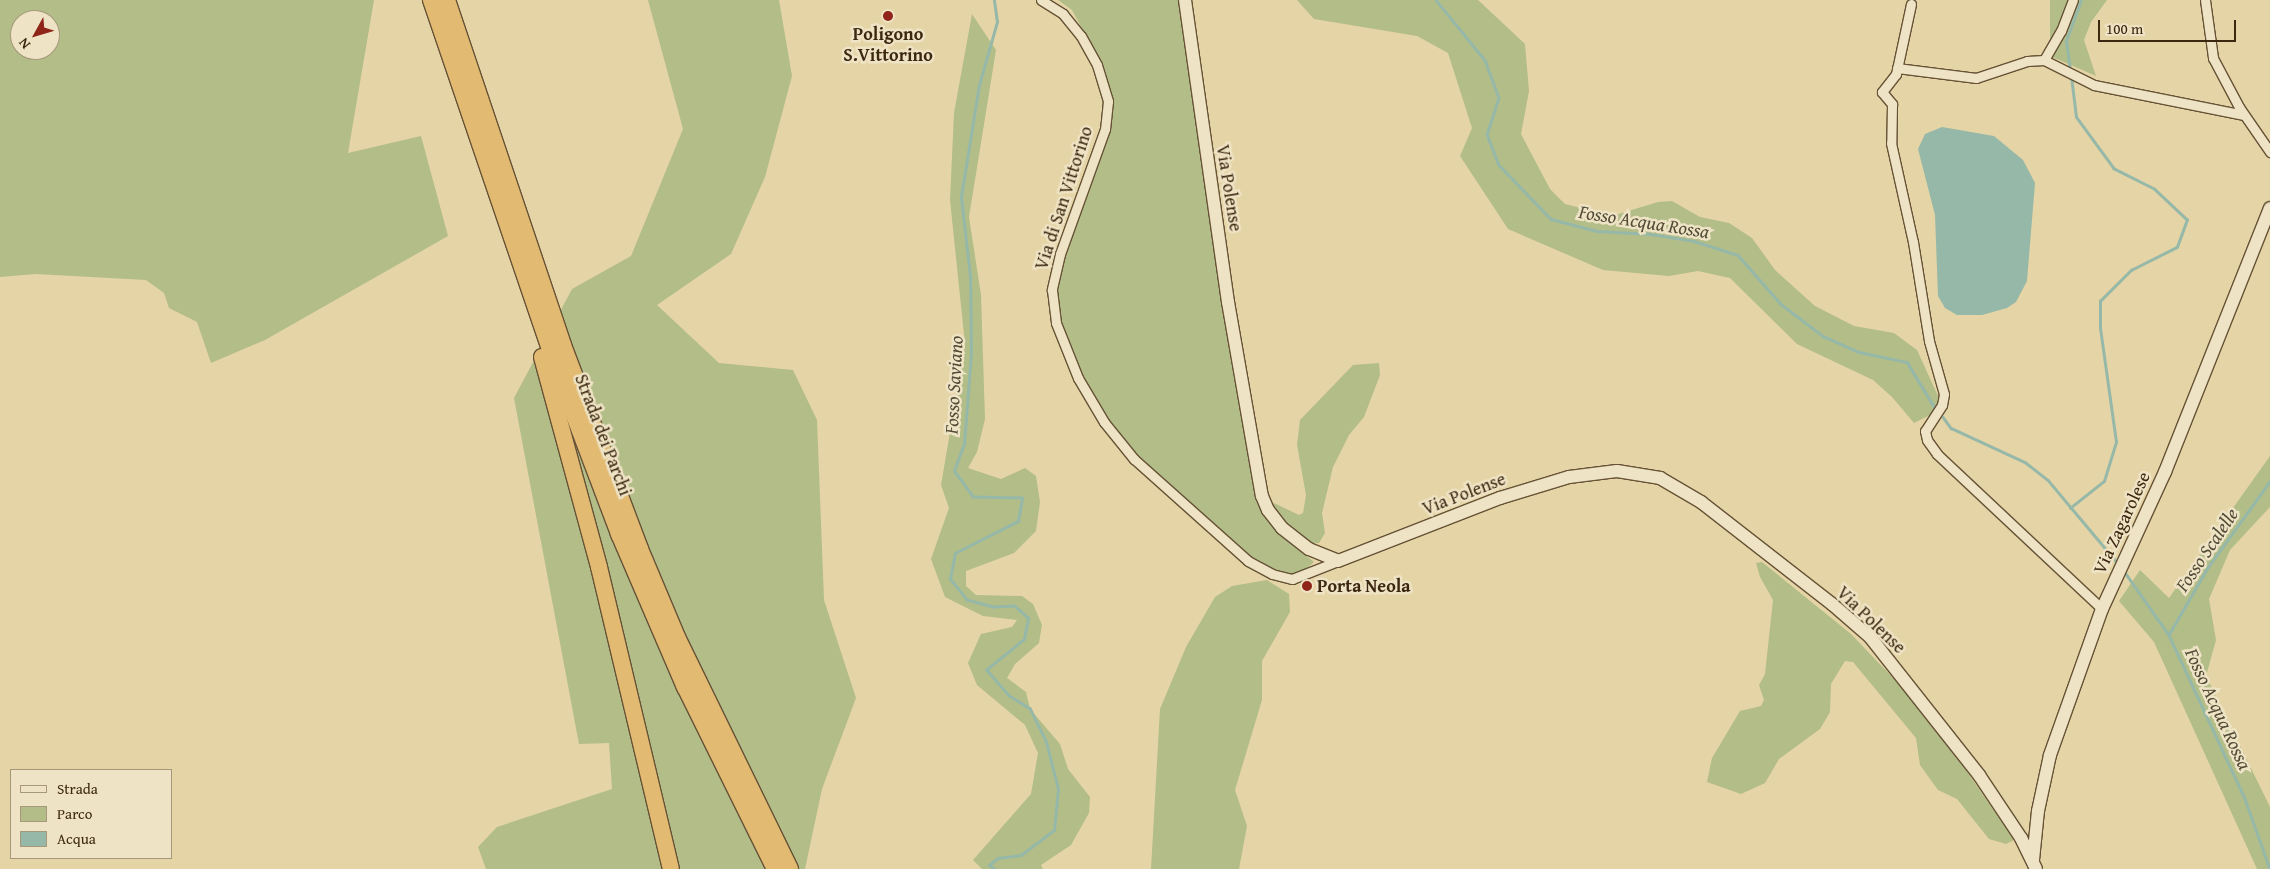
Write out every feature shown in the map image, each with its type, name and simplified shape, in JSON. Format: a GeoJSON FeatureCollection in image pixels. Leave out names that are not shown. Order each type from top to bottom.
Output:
{"type":"FeatureCollection","features":[{"type":"Feature","properties":{"kind":"highway","name":"Strada dei Parchi"},"geometry":{"type":"LineString","coordinates":[[430,0],[509,234],[622,541],[724,752],[790,869]]}},
{"type":"Feature","properties":{"kind":"highway","name":"Strada dei Parchi"},"geometry":{"type":"LineString","coordinates":[[447,0],[586,409],[655,585],[775,869]]}},
{"type":"Feature","properties":{"kind":"highway"},"geometry":{"type":"LineString","coordinates":[[509,234],[599,566],[670,869]]}},
{"type":"Feature","properties":{"kind":"street","name":"Via di San Vittorino"},"geometry":{"type":"LineString","coordinates":[[1041,0],[1063,14],[1081,36],[1101,76],[1108,101],[1105,128],[1060,254],[1052,290],[1056,323],[1078,378],[1104,422],[1134,459],[1248,561],[1272,574],[1292,579],[1338,561]]}},
{"type":"Feature","properties":{"kind":"street","name":"Via Polense"},"geometry":{"type":"LineString","coordinates":[[1185,0],[1228,302],[1263,500],[1270,514],[1287,532],[1309,549],[1338,561],[1500,498],[1569,477],[1617,471],[1660,478],[1700,502],[1832,604],[1870,637],[1979,775],[2035,865]]}},
{"type":"Feature","properties":{"kind":"street"},"geometry":{"type":"LineString","coordinates":[[2044,60],[2062,31],[2072,0]]}},
{"type":"Feature","properties":{"kind":"street"},"geometry":{"type":"LineString","coordinates":[[2205,0],[2213,58],[2244,115],[2270,152]]}},
{"type":"Feature","properties":{"kind":"street"},"geometry":{"type":"LineString","coordinates":[[1911,4],[1897,68],[1882,92],[1892,104],[1891,143],[1916,257],[1928,341],[1944,394],[1942,405],[1926,431],[1926,440],[1937,454],[2102,609]]}},
{"type":"Feature","properties":{"kind":"street"},"geometry":{"type":"LineString","coordinates":[[1897,68],[1976,78],[2027,61],[2044,60],[2094,85],[2244,115]]}},
{"type":"Feature","properties":{"kind":"street","name":"Via Zagarolese"},"geometry":{"type":"LineString","coordinates":[[2035,865],[2038,811],[2050,755],[2102,609],[2165,472],[2270,208]]}},
{"type":"Feature","properties":{"kind":"green space"},"geometry":{"type":"Polygon","coordinates":[[[0,0],[374,0],[348,153],[421,136],[448,236],[265,340],[211,363],[197,322],[169,308],[164,293],[146,280],[36,274],[0,277],[0,0]]]}},
{"type":"Feature","properties":{"kind":"green space"},"geometry":{"type":"Polygon","coordinates":[[[648,0],[779,0],[792,76],[765,177],[731,254],[657,305],[719,363],[793,370],[817,420],[824,600],[856,698],[822,789],[805,869],[486,869],[478,847],[497,827],[612,789],[609,743],[579,744],[514,398],[572,289],[631,256],[683,129],[648,0]]]}},
{"type":"Feature","properties":{"kind":"green space"},"geometry":{"type":"Polygon","coordinates":[[[1058,0],[1181,0],[1224,302],[1256,501],[1276,531],[1314,562],[1301,573],[1289,574],[1273,570],[1250,558],[1137,456],[1107,419],[1081,376],[1060,322],[1057,282],[1109,130],[1113,101],[1101,64],[1072,10],[1058,0]]]}},
{"type":"Feature","properties":{"kind":"green space"},"geometry":{"type":"Polygon","coordinates":[[[1297,0],[1478,0],[1525,44],[1529,91],[1521,134],[1550,189],[1565,204],[1612,216],[1658,202],[1672,201],[1700,217],[1729,223],[1752,238],[1775,270],[1815,306],[1854,326],[1894,333],[1917,350],[1938,396],[1939,405],[1930,415],[1914,423],[1892,397],[1873,380],[1797,344],[1730,278],[1698,271],[1669,276],[1603,270],[1508,229],[1460,156],[1472,128],[1448,53],[1417,36],[1314,19],[1297,0]]]}},
{"type":"Feature","properties":{"kind":"green space"},"geometry":{"type":"Polygon","coordinates":[[[2050,0],[2107,0],[2091,22],[2084,40],[2096,76],[2050,56],[2050,0]]]}},
{"type":"Feature","properties":{"kind":"green space"},"geometry":{"type":"Polygon","coordinates":[[[972,14],[996,50],[969,217],[981,295],[985,419],[977,452],[968,468],[1001,479],[1025,468],[1036,476],[1040,502],[1036,531],[1014,553],[966,571],[966,586],[976,595],[1022,596],[1033,604],[1042,625],[1039,643],[1015,664],[1007,678],[1026,692],[1030,709],[1060,744],[1068,769],[1090,797],[1089,813],[1071,845],[1041,865],[1043,869],[982,869],[973,860],[1031,794],[1038,753],[1025,725],[977,685],[968,663],[981,634],[1012,627],[1017,620],[983,616],[945,597],[931,559],[949,508],[941,485],[965,344],[950,200],[954,113],[972,14]]]}},
{"type":"Feature","properties":{"kind":"green space"},"geometry":{"type":"Polygon","coordinates":[[[1379,363],[1380,375],[1364,417],[1349,435],[1333,467],[1322,513],[1325,533],[1319,543],[1307,544],[1269,507],[1274,503],[1299,515],[1303,513],[1306,495],[1297,445],[1300,420],[1353,365],[1379,363]]]}},
{"type":"Feature","properties":{"kind":"green space"},"geometry":{"type":"Polygon","coordinates":[[[2270,456],[2270,507],[2230,550],[2209,599],[2216,640],[2206,676],[2270,807],[2270,869],[2257,869],[2154,642],[2119,601],[2140,570],[2169,598],[2270,456]]]}},
{"type":"Feature","properties":{"kind":"green space"},"geometry":{"type":"Polygon","coordinates":[[[1762,562],[1851,634],[1896,681],[1957,757],[2014,840],[2006,844],[1989,839],[1957,799],[1938,790],[1920,765],[1916,738],[1853,662],[1845,661],[1831,684],[1830,712],[1820,729],[1779,759],[1765,783],[1741,794],[1707,782],[1712,758],[1740,711],[1761,706],[1764,700],[1759,685],[1765,674],[1773,600],[1760,577],[1756,563],[1762,562]]]}},
{"type":"Feature","properties":{"kind":"green space"},"geometry":{"type":"Polygon","coordinates":[[[1267,580],[1289,594],[1290,612],[1262,661],[1262,700],[1235,790],[1247,826],[1239,869],[1151,869],[1160,709],[1186,647],[1215,597],[1232,586],[1267,580]]]}},
{"type":"Feature","properties":{"kind":"water"},"geometry":{"type":"Polygon","coordinates":[[[1942,127],[1994,136],[2023,160],[2035,183],[2027,281],[2016,302],[2007,308],[1982,315],[1957,315],[1945,308],[1938,296],[1935,215],[1918,149],[1925,134],[1942,127]]]}},
{"type":"Feature","properties":{"kind":"waterway","name":"Fosso Saviano"},"geometry":{"type":"LineString","coordinates":[[994,0],[997,22],[979,85],[961,197],[970,276],[971,353],[964,444],[954,471],[973,497],[1022,498],[1018,521],[955,553],[950,579],[967,600],[993,607],[1014,606],[1028,618],[1024,639],[986,670],[1008,695],[1030,709],[1046,742],[1058,789],[1054,830],[1021,855],[998,858],[989,865],[994,869]]}},
{"type":"Feature","properties":{"kind":"waterway","name":"Fosso Acqua Rossa"},"geometry":{"type":"LineString","coordinates":[[1436,0],[1485,60],[1499,98],[1487,134],[1499,165],[1551,219],[1597,231],[1651,234],[1694,241],[1738,255],[1781,304],[1823,336],[1859,352],[1907,362],[1934,406]]}},
{"type":"Feature","properties":{"kind":"waterway"},"geometry":{"type":"LineString","coordinates":[[2070,70],[2066,41],[2081,0]]}},
{"type":"Feature","properties":{"kind":"waterway"},"geometry":{"type":"LineString","coordinates":[[2070,508],[2104,481],[2116,442],[2100,328],[2100,301],[2131,270],[2177,247],[2187,220],[2154,189],[2114,169],[2076,117],[2071,76]]}},
{"type":"Feature","properties":{"kind":"waterway","name":"Fosso Acqua Rossa"},"geometry":{"type":"LineString","coordinates":[[1943,417],[1951,428],[2025,462],[2048,480],[2116,561]]}},
{"type":"Feature","properties":{"kind":"waterway","name":"Fosso Scalelle"},"geometry":{"type":"LineString","coordinates":[[2169,634],[2208,567],[2270,481]]}},
{"type":"Feature","properties":{"kind":"waterway","name":"Fosso Acqua Rossa"},"geometry":{"type":"LineString","coordinates":[[2124,571],[2169,635],[2245,799],[2270,869]]}},
{"type":"Feature","properties":{"kind":"place","name":"Poligono S.Vittorino"},"geometry":{"type":"Point","coordinates":[888,16]}},
{"type":"Feature","properties":{"kind":"place","name":"Porta Neola"},"geometry":{"type":"Point","coordinates":[1307,586]}}]}
